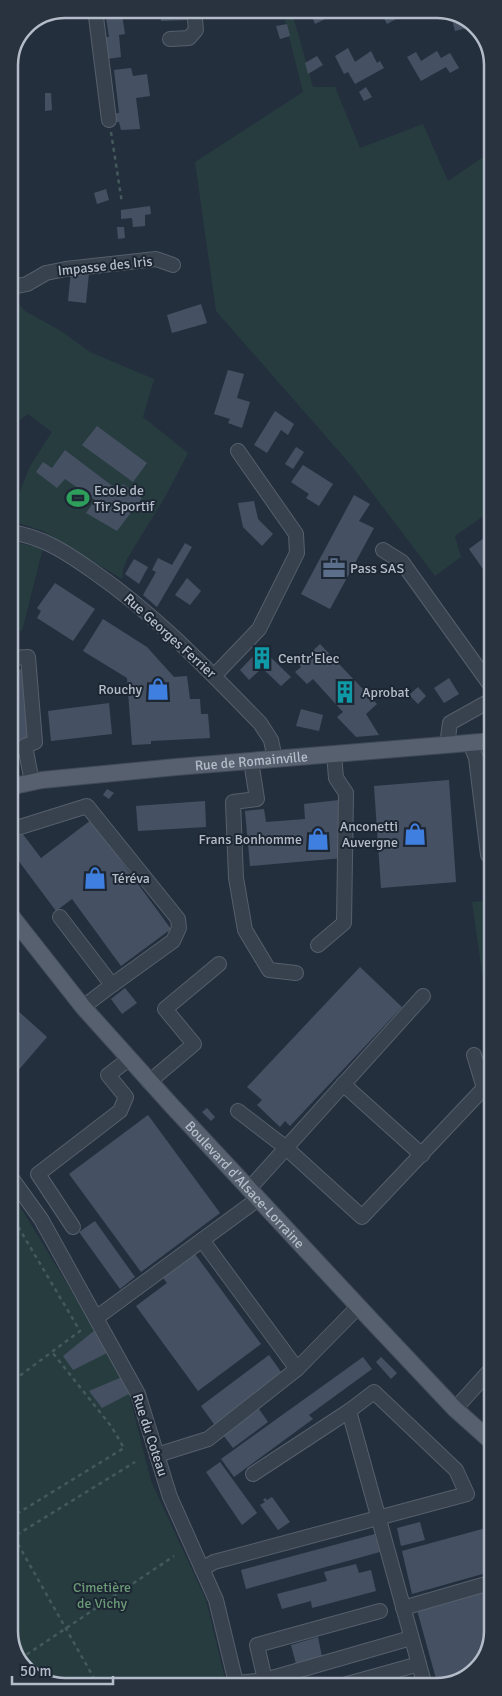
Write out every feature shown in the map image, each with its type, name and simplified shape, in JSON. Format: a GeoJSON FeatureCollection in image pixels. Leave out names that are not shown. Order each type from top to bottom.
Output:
{"type":"FeatureCollection","features":[{"type":"Feature","properties":{"kind":"main road","name":"Rue de Romainville"},"geometry":{"type":"LineString","coordinates":[[18,785],[32,782],[251,761],[484,742]]}},
{"type":"Feature","properties":{"kind":"main road","name":"Boulevard d'Alsace-Lorraine"},"geometry":{"type":"LineString","coordinates":[[18,924],[83,1006],[149,1082],[358,1307],[455,1409],[484,1435]]}},
{"type":"Feature","properties":{"kind":"street"},"geometry":{"type":"LineString","coordinates":[[96,18],[109,120]]}},
{"type":"Feature","properties":{"kind":"street"},"geometry":{"type":"LineString","coordinates":[[170,39],[189,38],[196,30],[195,18]]}},
{"type":"Feature","properties":{"kind":"street","name":"Impasse des Iris"},"geometry":{"type":"LineString","coordinates":[[18,286],[27,284],[46,273],[66,269],[156,260],[173,265]]}},
{"type":"Feature","properties":{"kind":"street"},"geometry":{"type":"LineString","coordinates":[[214,676],[259,629],[297,553],[296,534],[238,451]]}},
{"type":"Feature","properties":{"kind":"street","name":"Rue Georges Ferrier"},"geometry":{"type":"LineString","coordinates":[[18,534],[48,542],[110,583],[144,609],[214,676],[266,730],[271,740],[275,759]]}},
{"type":"Feature","properties":{"kind":"street"},"geometry":{"type":"LineString","coordinates":[[383,550],[402,562],[484,681]]}},
{"type":"Feature","properties":{"kind":"street"},"geometry":{"type":"LineString","coordinates":[[18,658],[28,657],[34,742],[25,746],[32,782]]}},
{"type":"Feature","properties":{"kind":"street"},"geometry":{"type":"LineString","coordinates":[[447,745],[450,723],[484,699]]}},
{"type":"Feature","properties":{"kind":"street"},"geometry":{"type":"LineString","coordinates":[[470,743],[476,758],[484,823]]}},
{"type":"Feature","properties":{"kind":"street"},"geometry":{"type":"LineString","coordinates":[[318,945],[344,923],[346,793],[336,778],[334,754]]}},
{"type":"Feature","properties":{"kind":"street"},"geometry":{"type":"LineString","coordinates":[[251,761],[257,799],[233,802],[236,878],[245,930],[269,970],[296,973]]}},
{"type":"Feature","properties":{"kind":"street"},"geometry":{"type":"LineString","coordinates":[[20,827],[87,806],[178,919],[179,928],[173,941],[83,1006]]}},
{"type":"Feature","properties":{"kind":"street"},"geometry":{"type":"LineString","coordinates":[[60,917],[112,985]]}},
{"type":"Feature","properties":{"kind":"street"},"geometry":{"type":"LineString","coordinates":[[149,1082],[194,1044],[165,1009],[219,964]]}},
{"type":"Feature","properties":{"kind":"street"},"geometry":{"type":"LineString","coordinates":[[96,1318],[202,1240],[253,1194],[285,1147],[423,996]]}},
{"type":"Feature","properties":{"kind":"street"},"geometry":{"type":"LineString","coordinates":[[238,1111],[285,1147],[362,1217],[484,1088],[474,1056]]}},
{"type":"Feature","properties":{"kind":"street"},"geometry":{"type":"LineString","coordinates":[[73,1228],[38,1174],[120,1111],[126,1098],[108,1075],[129,1059]]}},
{"type":"Feature","properties":{"kind":"street"},"geometry":{"type":"LineString","coordinates":[[343,1084],[422,1155]]}},
{"type":"Feature","properties":{"kind":"street","name":"Rue du Coteau"},"geometry":{"type":"LineString","coordinates":[[18,1187],[41,1219],[138,1394],[170,1497],[216,1600],[235,1678]]}},
{"type":"Feature","properties":{"kind":"street"},"geometry":{"type":"LineString","coordinates":[[202,1240],[298,1369]]}},
{"type":"Feature","properties":{"kind":"street"},"geometry":{"type":"LineString","coordinates":[[157,1455],[208,1439],[298,1369],[358,1307]]}},
{"type":"Feature","properties":{"kind":"street"},"geometry":{"type":"LineString","coordinates":[[455,1409],[484,1378]]}},
{"type":"Feature","properties":{"kind":"street"},"geometry":{"type":"LineString","coordinates":[[202,1569],[214,1562],[467,1494],[456,1470],[374,1392],[349,1411],[253,1474]]}},
{"type":"Feature","properties":{"kind":"street"},"geometry":{"type":"LineString","coordinates":[[349,1411],[423,1678]]}},
{"type":"Feature","properties":{"kind":"street"},"geometry":{"type":"LineString","coordinates":[[403,1608],[484,1585]]}},
{"type":"Feature","properties":{"kind":"street"},"geometry":{"type":"LineString","coordinates":[[265,1678],[257,1645],[380,1611]]}},
{"type":"Feature","properties":{"kind":"street"},"geometry":{"type":"LineString","coordinates":[[282,1678],[412,1638]]}},
{"type":"Feature","properties":{"kind":"street"},"geometry":{"type":"LineString","coordinates":[[369,1678],[419,1664]]}},
{"type":"Feature","properties":{"kind":"path"},"geometry":{"type":"LineString","coordinates":[[109,120],[122,203]]}},
{"type":"Feature","properties":{"kind":"path"},"geometry":{"type":"LineString","coordinates":[[18,1226],[80,1331],[18,1377]]}},
{"type":"Feature","properties":{"kind":"path"},"geometry":{"type":"LineString","coordinates":[[18,1513],[124,1448],[111,1426],[52,1352]]}},
{"type":"Feature","properties":{"kind":"path"},"geometry":{"type":"LineString","coordinates":[[18,1535],[135,1462]]}},
{"type":"Feature","properties":{"kind":"path"},"geometry":{"type":"LineString","coordinates":[[18,1544],[94,1678]]}},
{"type":"Feature","properties":{"kind":"path"},"geometry":{"type":"LineString","coordinates":[[25,1656],[174,1556]]}},
{"type":"Feature","properties":{"kind":"green space"},"geometry":{"type":"Polygon","coordinates":[[[284,18],[294,18],[313,87],[335,87],[360,148],[423,124],[448,181],[484,156],[484,516],[455,536],[461,557],[435,576],[351,465],[216,311],[195,162],[303,92],[284,18]]]}},
{"type":"Feature","properties":{"kind":"green space"},"geometry":{"type":"Polygon","coordinates":[[[18,303],[25,311],[61,331],[90,352],[154,379],[143,417],[188,453],[165,497],[127,559],[122,579],[43,531],[18,523],[18,497],[30,466],[52,432],[28,414],[18,421],[18,303]]]}},
{"type":"Feature","properties":{"kind":"green space"},"geometry":{"type":"Polygon","coordinates":[[[18,543],[43,548],[22,631],[18,630],[18,543]]]}},
{"type":"Feature","properties":{"kind":"green space"},"geometry":{"type":"Polygon","coordinates":[[[484,901],[484,987],[472,902],[484,901]]]}},
{"type":"Feature","properties":{"kind":"green space","name":"Cimetière de Vichy"},"geometry":{"type":"Polygon","coordinates":[[[18,1203],[95,1330],[129,1394],[151,1481],[206,1600],[225,1678],[55,1678],[33,1667],[20,1647],[18,1641],[18,1203]]]}},
{"type":"Feature","properties":{"kind":"building"},"geometry":{"type":"Polygon","coordinates":[[[106,18],[122,18],[125,34],[119,35],[121,57],[107,59],[105,37],[109,37],[106,18]]]}},
{"type":"Feature","properties":{"kind":"building"},"geometry":{"type":"Polygon","coordinates":[[[161,18],[188,18],[188,20],[161,21],[161,18]]]}},
{"type":"Feature","properties":{"kind":"building"},"geometry":{"type":"Polygon","coordinates":[[[313,18],[327,18],[315,24],[313,18]]]}},
{"type":"Feature","properties":{"kind":"building"},"geometry":{"type":"Polygon","coordinates":[[[384,18],[398,18],[387,24],[384,18]]]}},
{"type":"Feature","properties":{"kind":"building"},"geometry":{"type":"Polygon","coordinates":[[[452,20],[467,28],[455,31],[452,20]]]}},
{"type":"Feature","properties":{"kind":"building"},"geometry":{"type":"Polygon","coordinates":[[[287,24],[290,36],[280,39],[276,26],[287,24]]]}},
{"type":"Feature","properties":{"kind":"building"},"geometry":{"type":"Polygon","coordinates":[[[348,48],[355,62],[371,51],[377,63],[380,61],[384,68],[355,84],[348,72],[344,74],[335,56],[348,48]]]}},
{"type":"Feature","properties":{"kind":"building"},"geometry":{"type":"Polygon","coordinates":[[[437,51],[441,58],[450,53],[459,68],[450,73],[446,67],[421,81],[407,57],[416,52],[421,61],[437,51]]]}},
{"type":"Feature","properties":{"kind":"building"},"geometry":{"type":"Polygon","coordinates":[[[317,56],[323,65],[308,74],[305,63],[317,56]]]}},
{"type":"Feature","properties":{"kind":"building"},"geometry":{"type":"Polygon","coordinates":[[[131,68],[133,76],[147,74],[150,96],[136,98],[140,129],[121,130],[119,122],[111,122],[110,114],[119,113],[114,70],[131,68]]]}},
{"type":"Feature","properties":{"kind":"building"},"geometry":{"type":"Polygon","coordinates":[[[366,87],[372,97],[364,101],[359,92],[366,87]]]}},
{"type":"Feature","properties":{"kind":"building"},"geometry":{"type":"Polygon","coordinates":[[[45,93],[51,93],[52,110],[45,111],[45,93]]]}},
{"type":"Feature","properties":{"kind":"building"},"geometry":{"type":"Polygon","coordinates":[[[106,189],[109,200],[97,204],[94,193],[106,189]]]}},
{"type":"Feature","properties":{"kind":"building"},"geometry":{"type":"Polygon","coordinates":[[[150,206],[151,214],[145,215],[145,226],[133,227],[132,218],[121,219],[121,210],[150,206]]]}},
{"type":"Feature","properties":{"kind":"building"},"geometry":{"type":"Polygon","coordinates":[[[117,227],[124,227],[125,238],[118,239],[117,227]]]}},
{"type":"Feature","properties":{"kind":"building"},"geometry":{"type":"Polygon","coordinates":[[[71,271],[89,273],[86,303],[68,301],[71,271]]]}},
{"type":"Feature","properties":{"kind":"building"},"geometry":{"type":"Polygon","coordinates":[[[201,304],[207,323],[172,333],[167,315],[201,304]]]}},
{"type":"Feature","properties":{"kind":"building"},"geometry":{"type":"Polygon","coordinates":[[[228,370],[244,374],[237,398],[250,402],[242,428],[228,423],[230,419],[214,414],[228,370]]]}},
{"type":"Feature","properties":{"kind":"building"},"geometry":{"type":"Polygon","coordinates":[[[275,411],[294,424],[288,435],[281,430],[267,453],[254,445],[275,411]]]}},
{"type":"Feature","properties":{"kind":"building"},"geometry":{"type":"Polygon","coordinates":[[[97,426],[147,463],[133,482],[82,445],[97,426]]]}},
{"type":"Feature","properties":{"kind":"building"},"geometry":{"type":"Polygon","coordinates":[[[296,447],[304,452],[293,469],[285,464],[296,447]]]}},
{"type":"Feature","properties":{"kind":"building"},"geometry":{"type":"Polygon","coordinates":[[[65,450],[119,491],[123,484],[142,498],[117,531],[86,513],[95,500],[65,479],[57,488],[36,472],[43,462],[52,468],[65,450]]]}},
{"type":"Feature","properties":{"kind":"building"},"geometry":{"type":"Polygon","coordinates":[[[303,465],[333,484],[319,506],[306,498],[309,494],[291,482],[303,465]]]}},
{"type":"Feature","properties":{"kind":"building","name":"Pass SAS"},"geometry":{"type":"Polygon","coordinates":[[[354,495],[370,504],[359,521],[374,528],[330,609],[301,594],[354,495]]]}},
{"type":"Feature","properties":{"kind":"building"},"geometry":{"type":"Polygon","coordinates":[[[254,501],[258,519],[273,534],[262,546],[243,527],[238,503],[254,501]]]}},
{"type":"Feature","properties":{"kind":"building"},"geometry":{"type":"Polygon","coordinates":[[[484,538],[484,571],[469,549],[484,538]]]}},
{"type":"Feature","properties":{"kind":"building"},"geometry":{"type":"Polygon","coordinates":[[[185,543],[192,547],[157,607],[143,595],[156,572],[152,570],[158,558],[172,565],[185,543]]]}},
{"type":"Feature","properties":{"kind":"building"},"geometry":{"type":"Polygon","coordinates":[[[134,559],[148,567],[139,584],[125,574],[134,559]]]}},
{"type":"Feature","properties":{"kind":"building"},"geometry":{"type":"Polygon","coordinates":[[[187,578],[201,591],[190,605],[175,595],[187,578]]]}},
{"type":"Feature","properties":{"kind":"building"},"geometry":{"type":"Polygon","coordinates":[[[55,583],[95,609],[73,641],[37,618],[41,611],[37,608],[55,583]]]}},
{"type":"Feature","properties":{"kind":"building","name":"Rouchy"},"geometry":{"type":"Polygon","coordinates":[[[103,619],[147,647],[174,677],[187,676],[190,699],[200,699],[201,714],[208,714],[210,738],[151,741],[151,744],[132,745],[127,678],[83,651],[103,619]]]}},
{"type":"Feature","properties":{"kind":"building","name":"Aprobat"},"geometry":{"type":"Polygon","coordinates":[[[320,644],[377,704],[366,714],[379,735],[356,737],[337,717],[343,712],[313,679],[307,684],[295,672],[301,667],[299,664],[320,644]]]}},
{"type":"Feature","properties":{"kind":"building","name":"Centr'Elec"},"geometry":{"type":"Polygon","coordinates":[[[261,648],[291,677],[281,686],[262,668],[249,680],[240,670],[261,648]]]}},
{"type":"Feature","properties":{"kind":"building"},"geometry":{"type":"Polygon","coordinates":[[[27,669],[30,742],[18,742],[18,670],[27,669]]]}},
{"type":"Feature","properties":{"kind":"building"},"geometry":{"type":"Polygon","coordinates":[[[449,678],[459,694],[444,703],[434,688],[449,678]]]}},
{"type":"Feature","properties":{"kind":"building"},"geometry":{"type":"Polygon","coordinates":[[[418,687],[426,696],[418,704],[409,695],[418,687]]]}},
{"type":"Feature","properties":{"kind":"building"},"geometry":{"type":"Polygon","coordinates":[[[109,703],[112,734],[51,741],[48,711],[109,703]]]}},
{"type":"Feature","properties":{"kind":"building"},"geometry":{"type":"Polygon","coordinates":[[[301,709],[323,715],[319,731],[296,726],[301,709]]]}},
{"type":"Feature","properties":{"kind":"building","name":"Anconetti Auvergne"},"geometry":{"type":"Polygon","coordinates":[[[449,780],[456,882],[381,888],[374,786],[449,780]]]}},
{"type":"Feature","properties":{"kind":"building"},"geometry":{"type":"Polygon","coordinates":[[[107,789],[114,793],[109,799],[103,795],[107,789]]]}},
{"type":"Feature","properties":{"kind":"building"},"geometry":{"type":"Polygon","coordinates":[[[339,800],[343,858],[250,866],[245,811],[264,809],[266,822],[305,819],[304,804],[339,800]]]}},
{"type":"Feature","properties":{"kind":"building"},"geometry":{"type":"Polygon","coordinates":[[[205,801],[206,827],[138,831],[136,806],[205,801]]]}},
{"type":"Feature","properties":{"kind":"building","name":"Téréva"},"geometry":{"type":"Polygon","coordinates":[[[91,820],[171,929],[121,966],[72,899],[56,911],[18,860],[18,836],[22,833],[41,858],[91,820]]]}},
{"type":"Feature","properties":{"kind":"building"},"geometry":{"type":"Polygon","coordinates":[[[360,967],[402,1007],[290,1126],[285,1121],[280,1127],[257,1105],[262,1100],[247,1087],[360,967]]]}},
{"type":"Feature","properties":{"kind":"building"},"geometry":{"type":"Polygon","coordinates":[[[125,988],[137,1003],[122,1014],[111,999],[125,988]]]}},
{"type":"Feature","properties":{"kind":"building"},"geometry":{"type":"Polygon","coordinates":[[[18,1011],[47,1037],[18,1071],[18,1011]]]}},
{"type":"Feature","properties":{"kind":"building"},"geometry":{"type":"Polygon","coordinates":[[[207,1108],[215,1117],[211,1121],[202,1112],[207,1108]]]}},
{"type":"Feature","properties":{"kind":"building"},"geometry":{"type":"Polygon","coordinates":[[[148,1115],[220,1213],[141,1272],[69,1174],[148,1115]]]}},
{"type":"Feature","properties":{"kind":"building"},"geometry":{"type":"Polygon","coordinates":[[[95,1221],[135,1277],[120,1289],[79,1232],[95,1221]]]}},
{"type":"Feature","properties":{"kind":"building"},"geometry":{"type":"Polygon","coordinates":[[[195,1254],[261,1344],[198,1391],[136,1306],[167,1283],[163,1278],[195,1254]]]}},
{"type":"Feature","properties":{"kind":"building"},"geometry":{"type":"Polygon","coordinates":[[[95,1330],[109,1352],[73,1370],[63,1356],[95,1330]]]}},
{"type":"Feature","properties":{"kind":"building"},"geometry":{"type":"Polygon","coordinates":[[[269,1355],[284,1376],[216,1427],[201,1406],[269,1355]]]}},
{"type":"Feature","properties":{"kind":"building"},"geometry":{"type":"Polygon","coordinates":[[[363,1357],[372,1369],[309,1415],[313,1419],[234,1477],[221,1459],[363,1357]]]}},
{"type":"Feature","properties":{"kind":"building"},"geometry":{"type":"Polygon","coordinates":[[[381,1357],[397,1373],[391,1379],[376,1362],[381,1357]]]}},
{"type":"Feature","properties":{"kind":"building"},"geometry":{"type":"Polygon","coordinates":[[[122,1377],[129,1394],[102,1408],[89,1391],[122,1377]]]}},
{"type":"Feature","properties":{"kind":"building"},"geometry":{"type":"Polygon","coordinates":[[[259,1409],[268,1422],[233,1448],[223,1435],[259,1409]]]}},
{"type":"Feature","properties":{"kind":"building"},"geometry":{"type":"Polygon","coordinates":[[[220,1462],[257,1513],[242,1525],[206,1472],[220,1462]]]}},
{"type":"Feature","properties":{"kind":"building"},"geometry":{"type":"Polygon","coordinates":[[[272,1497],[290,1522],[278,1530],[260,1505],[265,1502],[263,1500],[265,1498],[267,1500],[272,1497]]]}},
{"type":"Feature","properties":{"kind":"building"},"geometry":{"type":"Polygon","coordinates":[[[420,1522],[425,1540],[401,1546],[397,1528],[420,1522]]]}},
{"type":"Feature","properties":{"kind":"building"},"geometry":{"type":"Polygon","coordinates":[[[484,1528],[484,1574],[412,1594],[402,1551],[484,1528]]]}},
{"type":"Feature","properties":{"kind":"building"},"geometry":{"type":"Polygon","coordinates":[[[375,1534],[380,1552],[246,1589],[241,1570],[375,1534]]]}},
{"type":"Feature","properties":{"kind":"building"},"geometry":{"type":"Polygon","coordinates":[[[356,1564],[359,1573],[371,1570],[376,1591],[312,1608],[311,1601],[282,1609],[277,1594],[327,1581],[324,1572],[356,1564]]]}},
{"type":"Feature","properties":{"kind":"building"},"geometry":{"type":"Polygon","coordinates":[[[484,1591],[484,1638],[478,1655],[469,1667],[447,1678],[436,1678],[417,1610],[484,1591]]]}},
{"type":"Feature","properties":{"kind":"building"},"geometry":{"type":"Polygon","coordinates":[[[318,1637],[322,1657],[296,1664],[291,1645],[318,1637]]]}},
{"type":"Feature","properties":{"kind":"place","name":"Ecole de Tir Sportif"},"geometry":{"type":"Point","coordinates":[78,498]}},
{"type":"Feature","properties":{"kind":"place","name":"Pass SAS"},"geometry":{"type":"Point","coordinates":[334,568]}},
{"type":"Feature","properties":{"kind":"place","name":"Centr'Elec"},"geometry":{"type":"Point","coordinates":[262,658]}},
{"type":"Feature","properties":{"kind":"place","name":"Rouchy"},"geometry":{"type":"Point","coordinates":[158,689]}},
{"type":"Feature","properties":{"kind":"place","name":"Aprobat"},"geometry":{"type":"Point","coordinates":[345,692]}},
{"type":"Feature","properties":{"kind":"place","name":"Anconetti Auvergne"},"geometry":{"type":"Point","coordinates":[415,834]}},
{"type":"Feature","properties":{"kind":"place","name":"Frans Bonhomme"},"geometry":{"type":"Point","coordinates":[318,839]}},
{"type":"Feature","properties":{"kind":"place","name":"Téréva"},"geometry":{"type":"Point","coordinates":[95,878]}}]}
